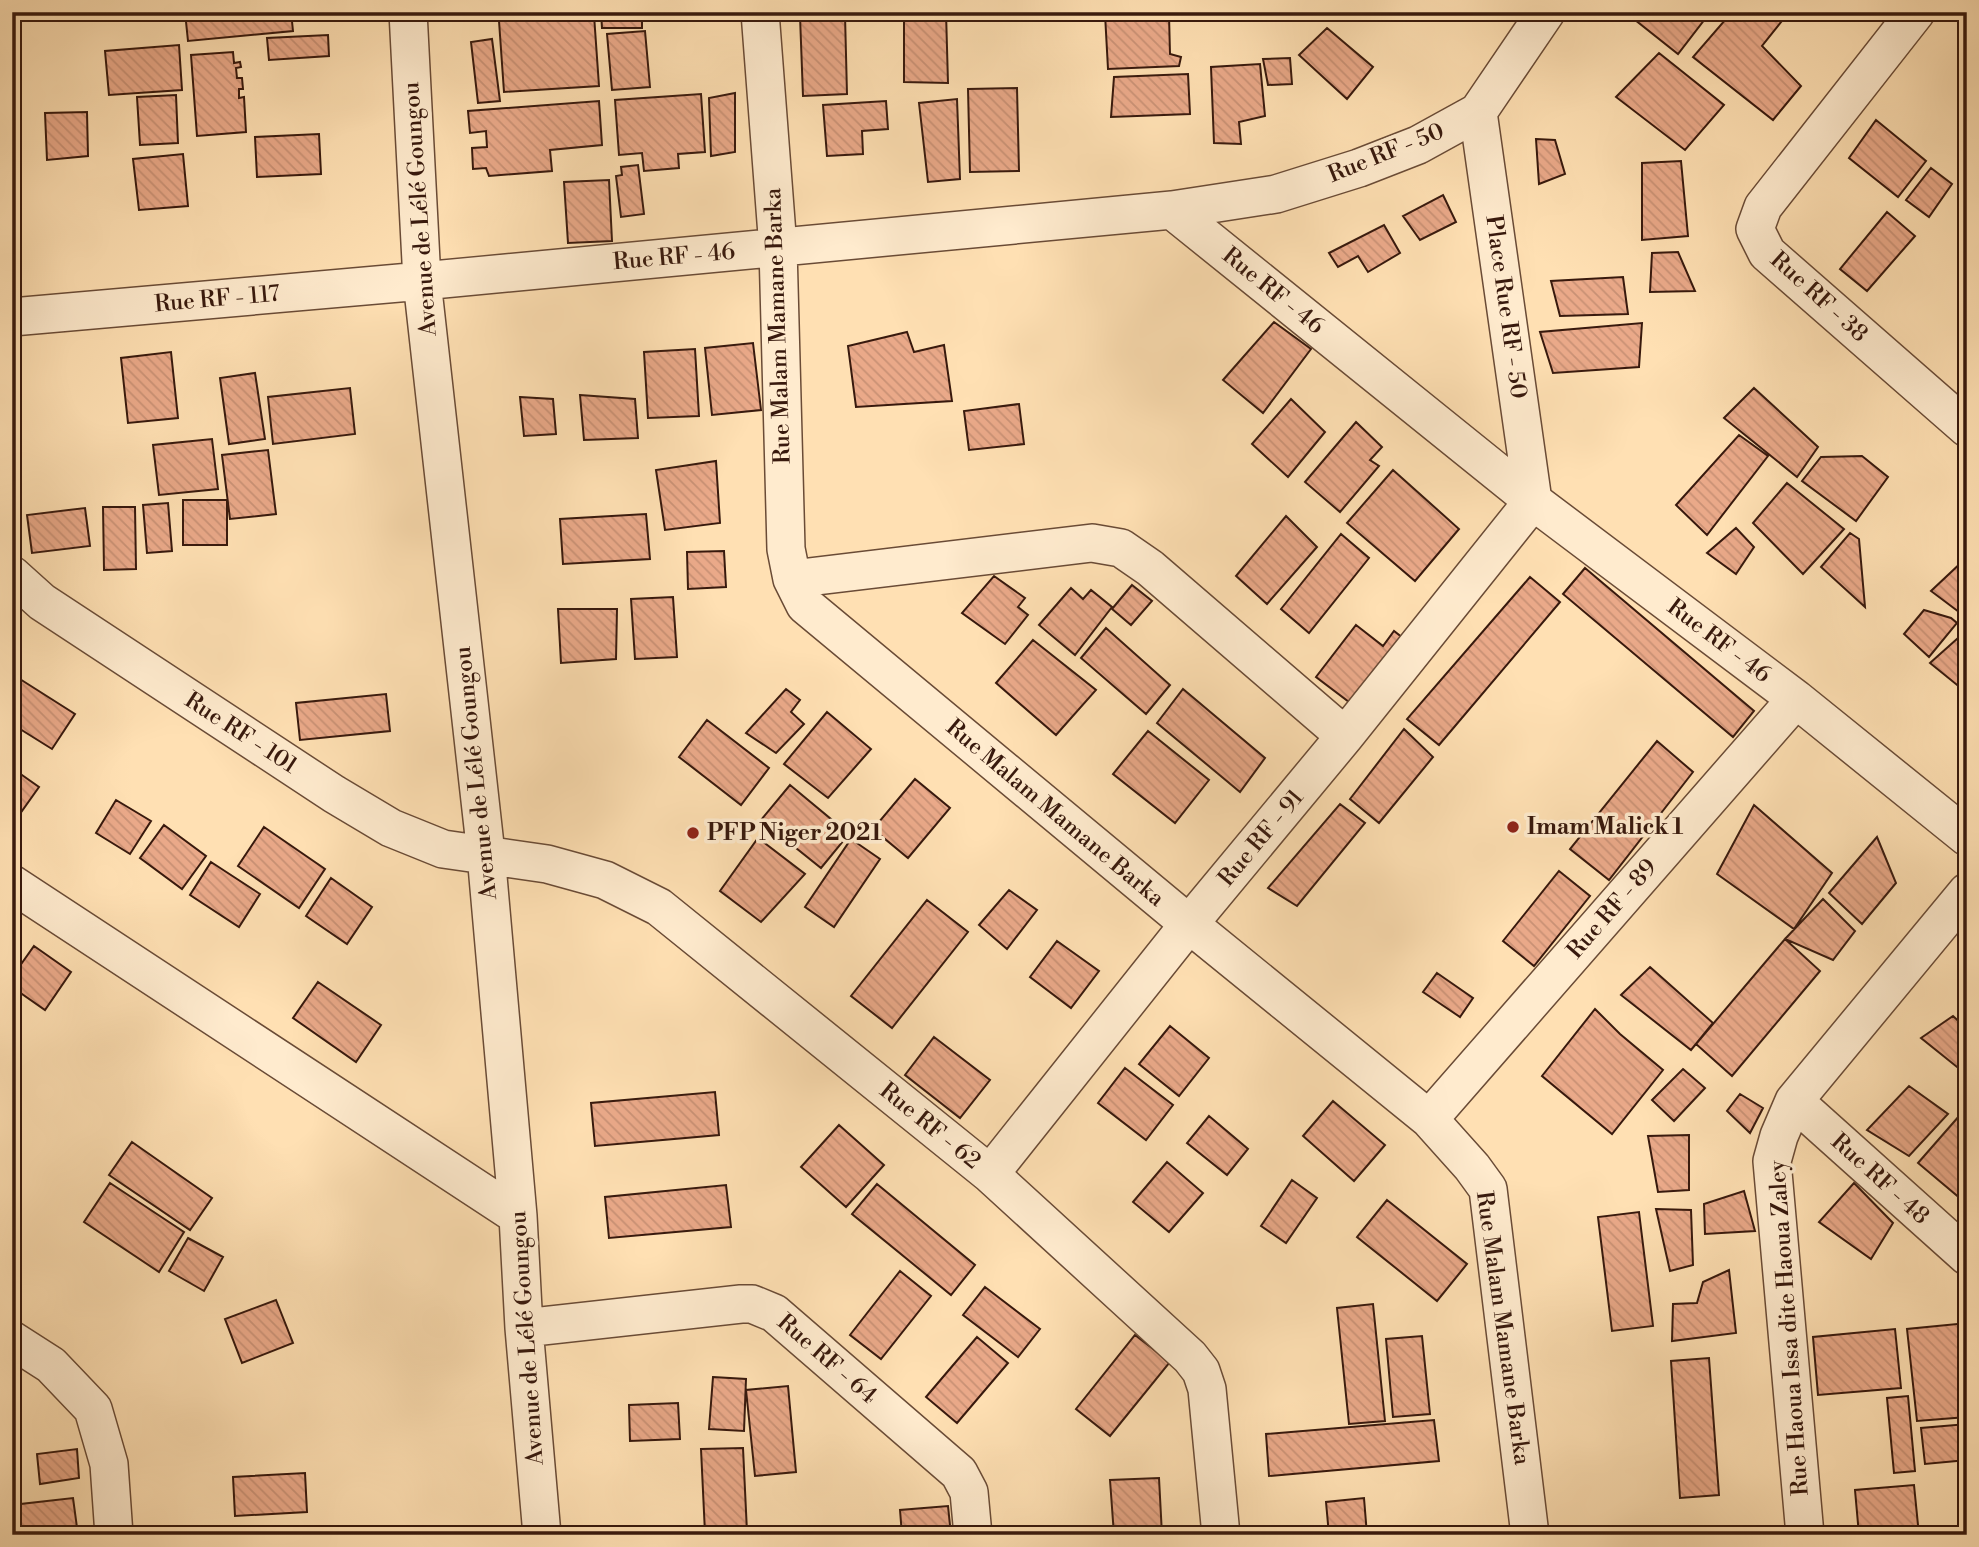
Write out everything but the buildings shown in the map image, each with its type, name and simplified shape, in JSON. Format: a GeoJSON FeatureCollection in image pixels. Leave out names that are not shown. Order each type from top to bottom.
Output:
{"type":"FeatureCollection","features":[{"type":"Feature","properties":{"kind":"street","name":"Avenue de Lélé Goungou"},"geometry":{"type":"LineString","coordinates":[[408,12],[422,281],[486,855],[518,1216],[524,1328],[542,1535]]}},
{"type":"Feature","properties":{"kind":"street","name":"Rue Malam Mamane Barka"},"geometry":{"type":"LineString","coordinates":[[760,12],[778,248],[786,550],[792,579],[805,605],[1429,1119],[1472,1167],[1488,1189],[1531,1535]]}},
{"type":"Feature","properties":{"kind":"street","name":"Rue RF - 50"},"geometry":{"type":"LineString","coordinates":[[1172,210],[1276,194],[1359,168],[1418,145],[1478,112],[1546,12]]}},
{"type":"Feature","properties":{"kind":"street","name":"Rue RF - 38"},"geometry":{"type":"LineString","coordinates":[[1916,12],[1763,207],[1755,229],[1768,253],[1967,428]]}},
{"type":"Feature","properties":{"kind":"street","name":"Place Rue RF - 50"},"geometry":{"type":"LineString","coordinates":[[1478,112],[1533,501]]}},
{"type":"Feature","properties":{"kind":"street","name":"Rue RF - 46"},"geometry":{"type":"LineString","coordinates":[[422,281],[1172,210],[1533,501],[1796,699],[1967,837]]}},
{"type":"Feature","properties":{"kind":"street","name":"Rue RF - 117"},"geometry":{"type":"LineString","coordinates":[[12,317],[422,281]]}},
{"type":"Feature","properties":{"kind":"street","name":"Rue RF - 91"},"geometry":{"type":"LineString","coordinates":[[990,1174],[1189,924],[1345,736],[1533,501]]}},
{"type":"Feature","properties":{"kind":"street"},"geometry":{"type":"LineString","coordinates":[[792,579],[1092,543],[1121,548],[1150,568],[1345,736]]}},
{"type":"Feature","properties":{"kind":"street","name":"Rue RF - 101"},"geometry":{"type":"LineString","coordinates":[[12,575],[42,602],[334,794],[391,828],[443,849],[486,855]]}},
{"type":"Feature","properties":{"kind":"street","name":"Rue RF - 89"},"geometry":{"type":"LineString","coordinates":[[1429,1119],[1796,699]]}},
{"type":"Feature","properties":{"kind":"street","name":"Rue RF - 62"},"geometry":{"type":"LineString","coordinates":[[486,855],[547,864],[604,880],[659,907],[990,1174],[1174,1340],[1201,1371],[1207,1389],[1221,1535]]}},
{"type":"Feature","properties":{"kind":"street"},"geometry":{"type":"LineString","coordinates":[[12,884],[518,1216]]}},
{"type":"Feature","properties":{"kind":"street","name":"Rue Haoua Issa dite Haoua Zaley"},"geometry":{"type":"LineString","coordinates":[[1805,1535],[1772,1161],[1794,1101],[1967,892]]}},
{"type":"Feature","properties":{"kind":"street","name":"Rue RF - 48"},"geometry":{"type":"LineString","coordinates":[[1794,1101],[1967,1256]]}},
{"type":"Feature","properties":{"kind":"street","name":"Rue RF - 64"},"geometry":{"type":"LineString","coordinates":[[524,1328],[741,1304],[752,1304],[774,1313],[959,1473],[969,1492],[973,1535]]}},
{"type":"Feature","properties":{"kind":"street"},"geometry":{"type":"LineString","coordinates":[[12,1339],[51,1365],[93,1409],[109,1464],[114,1535]]}},
{"type":"Feature","properties":{"kind":"place","name":"Imam Malick 1"},"geometry":{"type":"Point","coordinates":[1513,827]}},
{"type":"Feature","properties":{"kind":"place","name":"PFP Niger 2021"},"geometry":{"type":"Point","coordinates":[693,833]}}]}
